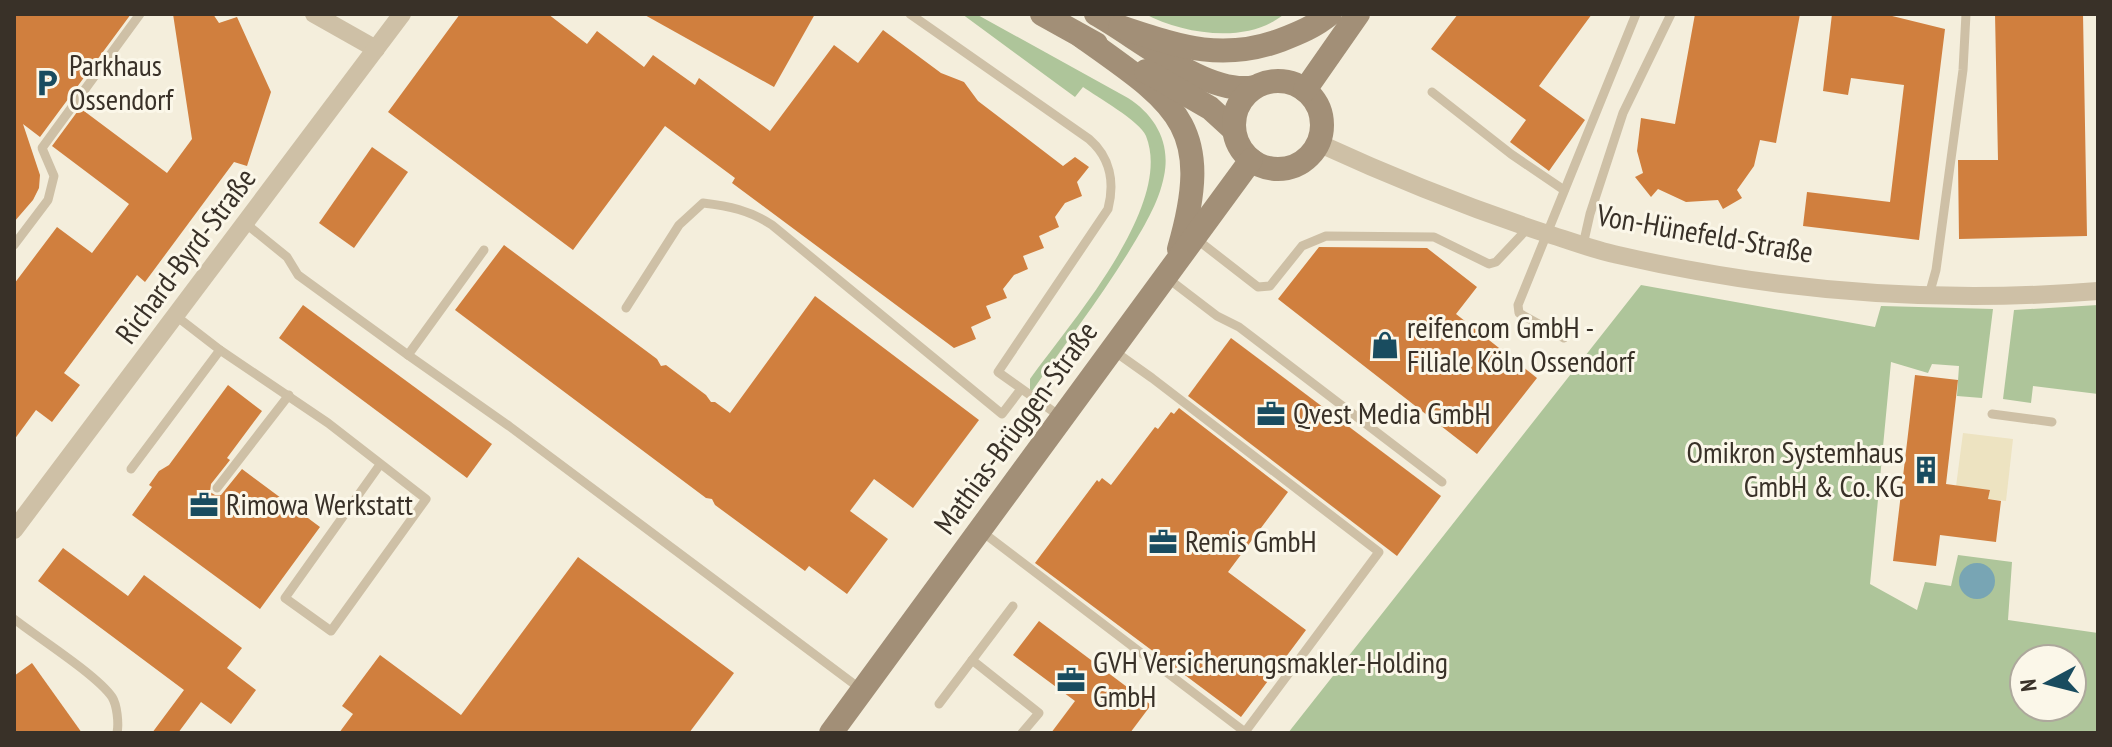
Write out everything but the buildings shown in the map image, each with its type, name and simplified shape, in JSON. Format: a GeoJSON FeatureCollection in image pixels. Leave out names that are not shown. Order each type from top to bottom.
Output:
{"type":"FeatureCollection","features":[{"type":"Feature","properties":{"kind":"street"},"geometry":{"type":"LineString","coordinates":[[314,14],[376,49]]}},
{"type":"Feature","properties":{"kind":"street","name":"Richard-Byrd-Straße"},"geometry":{"type":"LineString","coordinates":[[14,530],[402,14]]}},
{"type":"Feature","properties":{"kind":"street"},"geometry":{"type":"LineString","coordinates":[[1042,14],[1210,108],[1233,129],[1243,152],[1251,160],[1274,169],[1287,169],[1308,156],[1318,143],[1321,118],[1314,100],[1290,81],[1272,81],[1242,89],[1210,81],[1142,45],[1120,27],[1096,14]]}},
{"type":"Feature","properties":{"kind":"street"},"geometry":{"type":"LineString","coordinates":[[1120,27],[1184,47],[1228,52],[1268,45],[1305,30],[1330,14]]}},
{"type":"Feature","properties":{"kind":"street"},"geometry":{"type":"LineString","coordinates":[[1305,90],[1358,14]]}},
{"type":"Feature","properties":{"kind":"street"},"geometry":{"type":"LineString","coordinates":[[1081,36],[1134,73],[1164,101],[1187,134],[1194,165],[1192,192],[1185,231],[1168,273]]}},
{"type":"Feature","properties":{"kind":"street"},"geometry":{"type":"LineString","coordinates":[[1233,129],[1242,99],[1255,87]]}},
{"type":"Feature","properties":{"kind":"street","name":"Von-Hünefeld-Straße"},"geometry":{"type":"LineString","coordinates":[[1318,143],[1432,194],[1616,255],[1734,277],[1883,294],[2006,298],[2098,291]]}},
{"type":"Feature","properties":{"kind":"street","name":"Mathias-Brüggen-Straße"},"geometry":{"type":"LineString","coordinates":[[831,733],[1251,160]]}},
{"type":"Feature","properties":{"kind":"lane"},"geometry":{"type":"LineString","coordinates":[[14,245],[48,200],[54,176],[42,148],[140,14]]}},
{"type":"Feature","properties":{"kind":"lane"},"geometry":{"type":"LineString","coordinates":[[910,14],[1089,139],[1101,149],[1107,163],[1111,195],[1108,209],[998,372],[1063,419]]}},
{"type":"Feature","properties":{"kind":"lane"},"geometry":{"type":"LineString","coordinates":[[1564,338],[1519,313],[1518,305],[1636,14]]}},
{"type":"Feature","properties":{"kind":"lane"},"geometry":{"type":"LineString","coordinates":[[1583,245],[1623,113],[1671,14]]}},
{"type":"Feature","properties":{"kind":"lane"},"geometry":{"type":"LineString","coordinates":[[1929,295],[1936,270],[1963,70],[1966,14]]}},
{"type":"Feature","properties":{"kind":"lane"},"geometry":{"type":"LineString","coordinates":[[1432,92],[1511,154],[1564,190]]}},
{"type":"Feature","properties":{"kind":"lane"},"geometry":{"type":"LineString","coordinates":[[626,308],[679,225],[703,203],[736,208],[752,212],[772,225],[1002,414],[1021,389]]}},
{"type":"Feature","properties":{"kind":"lane"},"geometry":{"type":"LineString","coordinates":[[245,223],[287,257],[298,275],[509,426],[862,690]]}},
{"type":"Feature","properties":{"kind":"lane"},"geometry":{"type":"LineString","coordinates":[[1194,238],[1258,287],[1270,286],[1302,246],[1326,236],[1434,237],[1489,264],[1496,262],[1529,227]]}},
{"type":"Feature","properties":{"kind":"lane"},"geometry":{"type":"LineString","coordinates":[[408,355],[484,250]]}},
{"type":"Feature","properties":{"kind":"lane"},"geometry":{"type":"LineString","coordinates":[[1168,273],[1217,316],[1239,327],[1442,482]]}},
{"type":"Feature","properties":{"kind":"lane"},"geometry":{"type":"LineString","coordinates":[[176,316],[220,350],[289,395],[426,499],[331,631],[285,598],[379,466]]}},
{"type":"Feature","properties":{"kind":"lane"},"geometry":{"type":"LineString","coordinates":[[131,469],[220,350]]}},
{"type":"Feature","properties":{"kind":"lane"},"geometry":{"type":"LineString","coordinates":[[981,531],[1245,732],[1379,552],[1112,350]]}},
{"type":"Feature","properties":{"kind":"lane"},"geometry":{"type":"LineString","coordinates":[[217,488],[289,395]]}},
{"type":"Feature","properties":{"kind":"lane"},"geometry":{"type":"LineString","coordinates":[[1992,414],[2052,422]]}},
{"type":"Feature","properties":{"kind":"lane"},"geometry":{"type":"LineString","coordinates":[[939,704],[1013,606]]}},
{"type":"Feature","properties":{"kind":"lane"},"geometry":{"type":"LineString","coordinates":[[14,619],[91,677],[113,698],[117,733]]}},
{"type":"Feature","properties":{"kind":"lane"},"geometry":{"type":"LineString","coordinates":[[972,660],[1039,713],[1022,733]]}},
{"type":"Feature","properties":{"kind":"green space"},"geometry":{"type":"Polygon","coordinates":[[[962,14],[976,14],[1128,98],[1153,121],[1165,152],[1162,186],[1144,226],[1105,289],[1030,394],[1030,379],[1092,296],[1132,229],[1145,196],[1151,164],[1146,136],[1127,117],[1083,87],[1075,97],[962,14]]]}},
{"type":"Feature","properties":{"kind":"green space"},"geometry":{"type":"Polygon","coordinates":[[[1145,14],[1284,14],[1252,30],[1215,33],[1178,27],[1145,14]]]}},
{"type":"Feature","properties":{"kind":"green space"},"geometry":{"type":"Polygon","coordinates":[[[1641,285],[1875,327],[1881,306],[1993,309],[1982,398],[1957,396],[1959,366],[1932,364],[1928,373],[1891,362],[1870,584],[1917,610],[1925,582],[1951,586],[1958,555],[2012,562],[2008,620],[2098,633],[2098,733],[1288,733],[1641,285]]]}},
{"type":"Feature","properties":{"kind":"green space"},"geometry":{"type":"Polygon","coordinates":[[[2098,305],[2098,394],[2033,386],[2031,403],[2003,399],[2014,310],[2098,305]]]}},
{"type":"Feature","properties":{"kind":"shaded area"},"geometry":{"type":"Polygon","coordinates":[[[1963,433],[2013,439],[2006,501],[1988,499],[1990,491],[1955,494],[1963,433]]]}},
{"type":"Feature","properties":{"kind":"water"},"geometry":{"type":"Polygon","coordinates":[[[1977,563],[1990,568],[1995,581],[1990,594],[1977,599],[1964,594],[1959,581],[1964,568],[1977,563]]]}},
{"type":"Feature","properties":{"kind":"place","name":"Parkhaus Ossendorf"},"geometry":{"type":"Point","coordinates":[47,83]}},
{"type":"Feature","properties":{"kind":"place","name":"reifencom GmbH - Filiale Köln Ossendorf"},"geometry":{"type":"Point","coordinates":[1385,345]}},
{"type":"Feature","properties":{"kind":"place","name":"Qvest Media GmbH"},"geometry":{"type":"Point","coordinates":[1271,414]}},
{"type":"Feature","properties":{"kind":"place","name":"Omikron Systemhaus GmbH & Co. KG"},"geometry":{"type":"Point","coordinates":[1926,470]}},
{"type":"Feature","properties":{"kind":"place","name":"Rimowa Werkstatt"},"geometry":{"type":"Point","coordinates":[204,505]}},
{"type":"Feature","properties":{"kind":"place","name":"Remis GmbH"},"geometry":{"type":"Point","coordinates":[1163,542]}},
{"type":"Feature","properties":{"kind":"place","name":"GVH Versicherungsmakler-Holding GmbH"},"geometry":{"type":"Point","coordinates":[1071,680]}}]}
